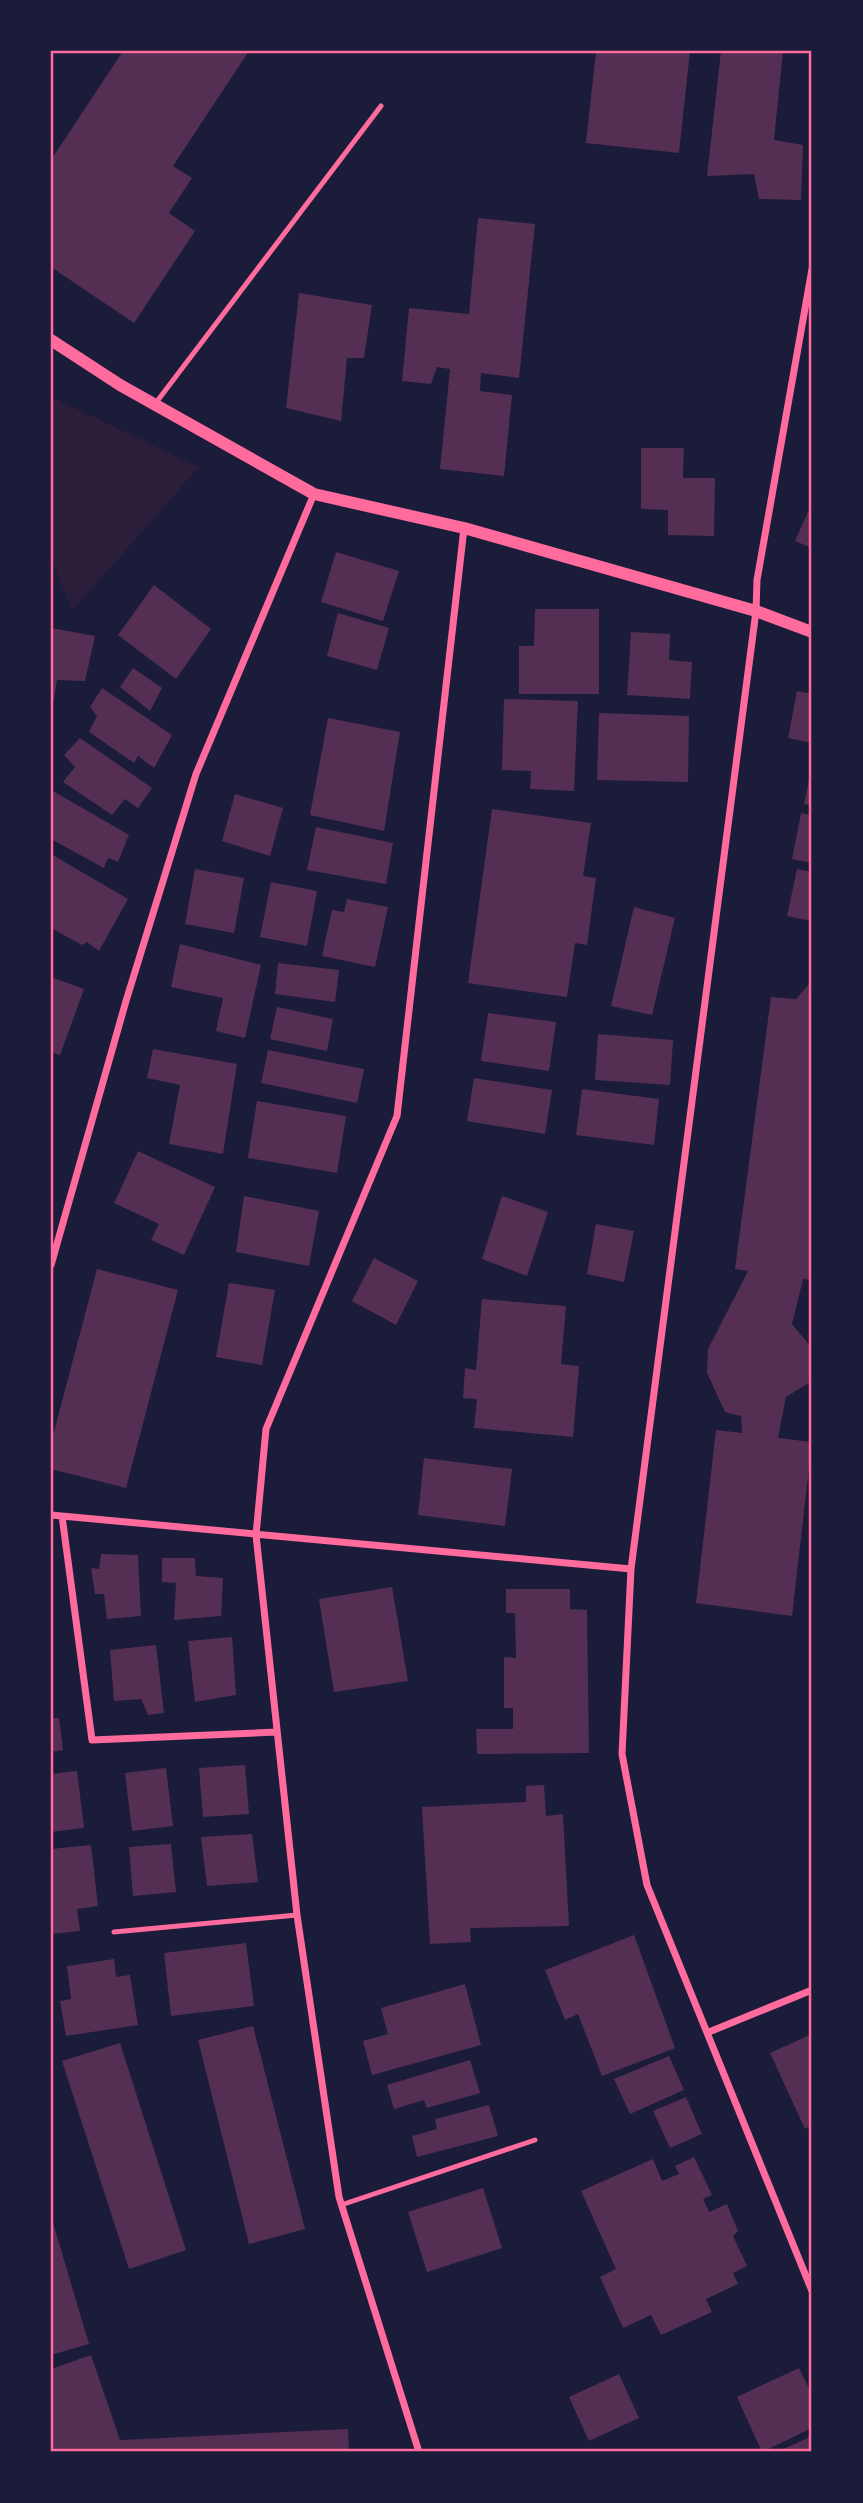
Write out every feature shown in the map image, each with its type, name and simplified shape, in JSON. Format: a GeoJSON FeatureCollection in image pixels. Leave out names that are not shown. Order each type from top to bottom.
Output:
{"type":"FeatureCollection","features":[{"type":"Feature","properties":{"kind":"street"},"geometry":{"type":"LineString","coordinates":[[812,269],[757,580],[756,611],[631,1569],[622,1754],[647,1885],[812,2291]]}},
{"type":"Feature","properties":{"kind":"street"},"geometry":{"type":"LineString","coordinates":[[51,340],[120,385],[314,494],[464,528],[756,611],[812,632]]}},
{"type":"Feature","properties":{"kind":"street"},"geometry":{"type":"LineString","coordinates":[[51,1265],[126,1001],[196,774],[314,494]]}},
{"type":"Feature","properties":{"kind":"street"},"geometry":{"type":"LineString","coordinates":[[419,2452],[341,2205],[297,1915],[256,1535],[266,1429],[397,1116],[464,528]]}},
{"type":"Feature","properties":{"kind":"street"},"geometry":{"type":"LineString","coordinates":[[51,1515],[631,1569]]}},
{"type":"Feature","properties":{"kind":"street"},"geometry":{"type":"LineString","coordinates":[[62,1516],[92,1740],[277,1732]]}},
{"type":"Feature","properties":{"kind":"street"},"geometry":{"type":"LineString","coordinates":[[709,2032],[812,1990]]}},
{"type":"Feature","properties":{"kind":"lane"},"geometry":{"type":"LineString","coordinates":[[155,404],[381,106]]}},
{"type":"Feature","properties":{"kind":"lane"},"geometry":{"type":"LineString","coordinates":[[114,1932],[297,1915]]}},
{"type":"Feature","properties":{"kind":"lane"},"geometry":{"type":"LineString","coordinates":[[341,2205],[535,2140]]}},
{"type":"Feature","properties":{"kind":"shaded area"},"geometry":{"type":"Polygon","coordinates":[[[51,397],[199,467],[72,611],[51,557],[51,397]]]}},
{"type":"Feature","properties":{"kind":"building"},"geometry":{"type":"Polygon","coordinates":[[[123,51],[249,51],[173,166],[192,178],[169,213],[195,231],[134,323],[51,267],[51,160],[123,51]]]}},
{"type":"Feature","properties":{"kind":"building"},"geometry":{"type":"Polygon","coordinates":[[[596,51],[690,51],[679,153],[586,143],[596,51]]]}},
{"type":"Feature","properties":{"kind":"building"},"geometry":{"type":"Polygon","coordinates":[[[721,51],[783,51],[774,140],[803,145],[801,200],[759,199],[754,174],[707,176],[721,51]]]}},
{"type":"Feature","properties":{"kind":"building"},"geometry":{"type":"Polygon","coordinates":[[[478,218],[535,224],[519,378],[481,373],[480,391],[512,395],[504,476],[440,469],[450,369],[437,367],[431,384],[402,381],[409,308],[469,314],[478,218]]]}},
{"type":"Feature","properties":{"kind":"building"},"geometry":{"type":"Polygon","coordinates":[[[299,293],[372,305],[364,358],[347,358],[341,421],[286,408],[299,293]]]}},
{"type":"Feature","properties":{"kind":"building"},"geometry":{"type":"Polygon","coordinates":[[[641,448],[684,448],[683,478],[715,478],[714,536],[668,535],[668,510],[641,509],[641,448]]]}},
{"type":"Feature","properties":{"kind":"building"},"geometry":{"type":"Polygon","coordinates":[[[812,503],[812,548],[795,541],[812,503]]]}},
{"type":"Feature","properties":{"kind":"building"},"geometry":{"type":"Polygon","coordinates":[[[336,552],[399,571],[383,621],[321,602],[336,552]]]}},
{"type":"Feature","properties":{"kind":"building"},"geometry":{"type":"Polygon","coordinates":[[[154,585],[211,629],[176,679],[118,635],[154,585]]]}},
{"type":"Feature","properties":{"kind":"building"},"geometry":{"type":"Polygon","coordinates":[[[535,609],[599,609],[599,694],[519,694],[519,646],[534,646],[535,609]]]}},
{"type":"Feature","properties":{"kind":"building"},"geometry":{"type":"Polygon","coordinates":[[[338,613],[389,628],[377,670],[327,656],[338,613]]]}},
{"type":"Feature","properties":{"kind":"building"},"geometry":{"type":"Polygon","coordinates":[[[51,628],[95,636],[85,681],[57,680],[52,710],[51,628]]]}},
{"type":"Feature","properties":{"kind":"building"},"geometry":{"type":"Polygon","coordinates":[[[631,632],[670,634],[669,660],[692,662],[690,699],[627,695],[631,632]]]}},
{"type":"Feature","properties":{"kind":"building"},"geometry":{"type":"Polygon","coordinates":[[[133,668],[162,688],[150,711],[120,687],[133,668]]]}},
{"type":"Feature","properties":{"kind":"building"},"geometry":{"type":"Polygon","coordinates":[[[102,688],[172,735],[154,768],[138,756],[134,763],[89,732],[97,716],[90,707],[102,688]]]}},
{"type":"Feature","properties":{"kind":"building"},"geometry":{"type":"Polygon","coordinates":[[[797,691],[812,694],[812,743],[788,738],[797,691]]]}},
{"type":"Feature","properties":{"kind":"building"},"geometry":{"type":"Polygon","coordinates":[[[504,699],[578,701],[574,791],[530,789],[531,771],[502,770],[504,699]]]}},
{"type":"Feature","properties":{"kind":"building"},"geometry":{"type":"Polygon","coordinates":[[[599,713],[689,716],[688,782],[597,780],[599,713]]]}},
{"type":"Feature","properties":{"kind":"building"},"geometry":{"type":"Polygon","coordinates":[[[328,718],[400,732],[384,831],[310,815],[328,718]]]}},
{"type":"Feature","properties":{"kind":"building"},"geometry":{"type":"Polygon","coordinates":[[[80,738],[152,788],[138,808],[125,799],[112,815],[63,782],[75,767],[64,755],[80,738]]]}},
{"type":"Feature","properties":{"kind":"building"},"geometry":{"type":"Polygon","coordinates":[[[812,770],[812,806],[804,804],[812,770]]]}},
{"type":"Feature","properties":{"kind":"building"},"geometry":{"type":"Polygon","coordinates":[[[53,791],[129,835],[118,862],[108,858],[104,868],[51,839],[53,791]]]}},
{"type":"Feature","properties":{"kind":"building"},"geometry":{"type":"Polygon","coordinates":[[[235,794],[283,808],[270,856],[222,841],[235,794]]]}},
{"type":"Feature","properties":{"kind":"building"},"geometry":{"type":"Polygon","coordinates":[[[492,809],[591,823],[583,876],[596,878],[587,945],[575,943],[567,997],[468,983],[492,809]]]}},
{"type":"Feature","properties":{"kind":"building"},"geometry":{"type":"Polygon","coordinates":[[[801,813],[812,815],[812,863],[792,859],[801,813]]]}},
{"type":"Feature","properties":{"kind":"building"},"geometry":{"type":"Polygon","coordinates":[[[316,827],[393,843],[386,884],[307,870],[316,827]]]}},
{"type":"Feature","properties":{"kind":"building"},"geometry":{"type":"Polygon","coordinates":[[[51,854],[128,899],[99,951],[87,942],[82,945],[51,928],[51,854]]]}},
{"type":"Feature","properties":{"kind":"building"},"geometry":{"type":"Polygon","coordinates":[[[195,869],[244,878],[234,933],[185,924],[195,869]]]}},
{"type":"Feature","properties":{"kind":"building"},"geometry":{"type":"Polygon","coordinates":[[[797,869],[812,872],[812,921],[787,916],[797,869]]]}},
{"type":"Feature","properties":{"kind":"building"},"geometry":{"type":"Polygon","coordinates":[[[271,882],[317,891],[307,946],[260,937],[271,882]]]}},
{"type":"Feature","properties":{"kind":"building"},"geometry":{"type":"Polygon","coordinates":[[[347,899],[388,907],[375,967],[322,956],[332,910],[344,912],[347,899]]]}},
{"type":"Feature","properties":{"kind":"building"},"geometry":{"type":"Polygon","coordinates":[[[634,907],[675,918],[652,1015],[611,1006],[634,907]]]}},
{"type":"Feature","properties":{"kind":"building"},"geometry":{"type":"Polygon","coordinates":[[[180,944],[261,965],[245,1038],[216,1031],[223,998],[171,987],[180,944]]]}},
{"type":"Feature","properties":{"kind":"building"},"geometry":{"type":"Polygon","coordinates":[[[278,963],[339,970],[335,1002],[275,994],[278,963]]]}},
{"type":"Feature","properties":{"kind":"building"},"geometry":{"type":"Polygon","coordinates":[[[51,977],[84,989],[60,1055],[51,1052],[51,977]]]}},
{"type":"Feature","properties":{"kind":"building"},"geometry":{"type":"Polygon","coordinates":[[[812,981],[812,1280],[803,1279],[792,1324],[812,1348],[812,1381],[786,1397],[778,1438],[812,1442],[792,1616],[696,1603],[716,1430],[742,1433],[741,1416],[725,1412],[707,1373],[708,1349],[748,1271],[735,1269],[771,997],[796,999],[812,981]]]}},
{"type":"Feature","properties":{"kind":"building"},"geometry":{"type":"Polygon","coordinates":[[[277,1007],[333,1019],[327,1051],[270,1039],[277,1007]]]}},
{"type":"Feature","properties":{"kind":"building"},"geometry":{"type":"Polygon","coordinates":[[[488,1013],[556,1022],[549,1071],[481,1061],[488,1013]]]}},
{"type":"Feature","properties":{"kind":"building"},"geometry":{"type":"Polygon","coordinates":[[[598,1034],[673,1040],[670,1085],[595,1080],[598,1034]]]}},
{"type":"Feature","properties":{"kind":"building"},"geometry":{"type":"Polygon","coordinates":[[[153,1049],[237,1064],[223,1154],[169,1144],[180,1085],[147,1078],[153,1049]]]}},
{"type":"Feature","properties":{"kind":"building"},"geometry":{"type":"Polygon","coordinates":[[[268,1050],[364,1069],[357,1103],[261,1083],[268,1050]]]}},
{"type":"Feature","properties":{"kind":"building"},"geometry":{"type":"Polygon","coordinates":[[[474,1078],[552,1090],[545,1134],[467,1121],[474,1078]]]}},
{"type":"Feature","properties":{"kind":"building"},"geometry":{"type":"Polygon","coordinates":[[[582,1089],[659,1099],[654,1145],[576,1135],[582,1089]]]}},
{"type":"Feature","properties":{"kind":"building"},"geometry":{"type":"Polygon","coordinates":[[[257,1101],[346,1116],[337,1173],[248,1158],[257,1101]]]}},
{"type":"Feature","properties":{"kind":"building"},"geometry":{"type":"Polygon","coordinates":[[[138,1151],[215,1187],[184,1255],[151,1240],[159,1224],[114,1203],[138,1151]]]}},
{"type":"Feature","properties":{"kind":"building"},"geometry":{"type":"Polygon","coordinates":[[[244,1196],[319,1211],[309,1266],[236,1252],[244,1196]]]}},
{"type":"Feature","properties":{"kind":"building"},"geometry":{"type":"Polygon","coordinates":[[[502,1196],[548,1212],[527,1276],[482,1259],[502,1196]]]}},
{"type":"Feature","properties":{"kind":"building"},"geometry":{"type":"Polygon","coordinates":[[[596,1224],[634,1231],[624,1282],[587,1274],[596,1224]]]}},
{"type":"Feature","properties":{"kind":"building"},"geometry":{"type":"Polygon","coordinates":[[[374,1258],[418,1281],[396,1325],[352,1301],[374,1258]]]}},
{"type":"Feature","properties":{"kind":"building"},"geometry":{"type":"Polygon","coordinates":[[[97,1269],[178,1290],[126,1488],[51,1469],[51,1443],[97,1269]]]}},
{"type":"Feature","properties":{"kind":"building"},"geometry":{"type":"Polygon","coordinates":[[[229,1283],[275,1290],[262,1365],[216,1357],[229,1283]]]}},
{"type":"Feature","properties":{"kind":"building"},"geometry":{"type":"Polygon","coordinates":[[[482,1299],[566,1306],[561,1364],[579,1366],[573,1437],[474,1428],[477,1399],[463,1398],[465,1368],[476,1370],[482,1299]]]}},
{"type":"Feature","properties":{"kind":"building"},"geometry":{"type":"Polygon","coordinates":[[[424,1458],[512,1469],[505,1526],[418,1515],[424,1458]]]}},
{"type":"Feature","properties":{"kind":"building"},"geometry":{"type":"Polygon","coordinates":[[[101,1554],[138,1555],[141,1616],[107,1619],[104,1594],[95,1594],[91,1568],[99,1569],[101,1554]]]}},
{"type":"Feature","properties":{"kind":"building"},"geometry":{"type":"Polygon","coordinates":[[[162,1558],[195,1558],[196,1576],[223,1578],[221,1616],[174,1620],[176,1583],[162,1582],[162,1558]]]}},
{"type":"Feature","properties":{"kind":"building"},"geometry":{"type":"Polygon","coordinates":[[[392,1587],[408,1681],[334,1692],[319,1599],[392,1587]]]}},
{"type":"Feature","properties":{"kind":"building"},"geometry":{"type":"Polygon","coordinates":[[[506,1589],[570,1589],[570,1609],[587,1610],[589,1753],[477,1754],[476,1729],[513,1729],[513,1708],[504,1708],[504,1657],[516,1658],[515,1613],[506,1613],[506,1589]]]}},
{"type":"Feature","properties":{"kind":"building"},"geometry":{"type":"Polygon","coordinates":[[[232,1637],[236,1695],[195,1702],[188,1641],[232,1637]]]}},
{"type":"Feature","properties":{"kind":"building"},"geometry":{"type":"Polygon","coordinates":[[[156,1645],[164,1713],[148,1715],[141,1699],[114,1701],[110,1650],[156,1645]]]}},
{"type":"Feature","properties":{"kind":"building"},"geometry":{"type":"Polygon","coordinates":[[[51,1718],[59,1718],[63,1750],[51,1752],[51,1718]]]}},
{"type":"Feature","properties":{"kind":"building"},"geometry":{"type":"Polygon","coordinates":[[[245,1765],[249,1814],[203,1817],[199,1768],[245,1765]]]}},
{"type":"Feature","properties":{"kind":"building"},"geometry":{"type":"Polygon","coordinates":[[[166,1768],[173,1826],[132,1831],[125,1773],[166,1768]]]}},
{"type":"Feature","properties":{"kind":"building"},"geometry":{"type":"Polygon","coordinates":[[[77,1771],[84,1828],[51,1832],[51,1774],[77,1771]]]}},
{"type":"Feature","properties":{"kind":"building"},"geometry":{"type":"Polygon","coordinates":[[[544,1785],[546,1816],[563,1814],[569,1926],[470,1928],[471,1942],[430,1944],[422,1807],[526,1802],[526,1786],[544,1785]]]}},
{"type":"Feature","properties":{"kind":"building"},"geometry":{"type":"Polygon","coordinates":[[[252,1834],[258,1882],[207,1886],[201,1837],[252,1834]]]}},
{"type":"Feature","properties":{"kind":"building"},"geometry":{"type":"Polygon","coordinates":[[[171,1844],[176,1892],[133,1896],[129,1847],[171,1844]]]}},
{"type":"Feature","properties":{"kind":"building"},"geometry":{"type":"Polygon","coordinates":[[[91,1845],[98,1906],[77,1909],[80,1931],[51,1934],[51,1849],[91,1845]]]}},
{"type":"Feature","properties":{"kind":"building"},"geometry":{"type":"Polygon","coordinates":[[[634,1935],[675,2048],[602,2076],[578,2014],[565,2020],[545,1970],[634,1935]]]}},
{"type":"Feature","properties":{"kind":"building"},"geometry":{"type":"Polygon","coordinates":[[[246,1943],[254,2006],[171,2016],[164,1953],[246,1943]]]}},
{"type":"Feature","properties":{"kind":"building"},"geometry":{"type":"Polygon","coordinates":[[[114,1959],[116,1977],[130,1975],[138,2025],[66,2036],[60,2001],[71,1999],[67,1966],[114,1959]]]}},
{"type":"Feature","properties":{"kind":"building"},"geometry":{"type":"Polygon","coordinates":[[[465,1984],[481,2045],[372,2075],[363,2041],[388,2034],[381,2008],[465,1984]]]}},
{"type":"Feature","properties":{"kind":"building"},"geometry":{"type":"Polygon","coordinates":[[[253,2026],[305,2229],[249,2244],[198,2040],[253,2026]]]}},
{"type":"Feature","properties":{"kind":"building"},"geometry":{"type":"Polygon","coordinates":[[[812,2034],[812,2125],[805,2129],[770,2053],[812,2034]]]}},
{"type":"Feature","properties":{"kind":"building"},"geometry":{"type":"Polygon","coordinates":[[[120,2043],[186,2250],[129,2269],[62,2061],[120,2043]]]}},
{"type":"Feature","properties":{"kind":"building"},"geometry":{"type":"Polygon","coordinates":[[[669,2056],[684,2090],[630,2114],[614,2079],[669,2056]]]}},
{"type":"Feature","properties":{"kind":"building"},"geometry":{"type":"Polygon","coordinates":[[[470,2060],[480,2093],[427,2108],[424,2100],[394,2109],[387,2085],[470,2060]]]}},
{"type":"Feature","properties":{"kind":"building"},"geometry":{"type":"Polygon","coordinates":[[[686,2097],[702,2134],[670,2148],[653,2111],[686,2097]]]}},
{"type":"Feature","properties":{"kind":"building"},"geometry":{"type":"Polygon","coordinates":[[[489,2105],[498,2136],[417,2157],[412,2136],[437,2129],[435,2119],[489,2105]]]}},
{"type":"Feature","properties":{"kind":"building"},"geometry":{"type":"Polygon","coordinates":[[[694,2157],[712,2195],[703,2199],[709,2212],[727,2204],[738,2231],[733,2236],[747,2266],[733,2273],[738,2284],[706,2299],[712,2312],[661,2335],[651,2315],[623,2328],[600,2277],[616,2269],[581,2191],[653,2159],[662,2181],[679,2174],[675,2166],[694,2157]]]}},
{"type":"Feature","properties":{"kind":"building"},"geometry":{"type":"Polygon","coordinates":[[[483,2188],[502,2248],[427,2272],[408,2212],[483,2188]]]}},
{"type":"Feature","properties":{"kind":"building"},"geometry":{"type":"Polygon","coordinates":[[[51,2216],[89,2344],[51,2355],[51,2216]]]}},
{"type":"Feature","properties":{"kind":"building"},"geometry":{"type":"Polygon","coordinates":[[[91,2355],[120,2440],[348,2429],[349,2452],[51,2452],[51,2369],[91,2355]]]}},
{"type":"Feature","properties":{"kind":"building"},"geometry":{"type":"Polygon","coordinates":[[[799,2368],[812,2395],[812,2428],[762,2452],[737,2397],[799,2368]]]}},
{"type":"Feature","properties":{"kind":"building"},"geometry":{"type":"Polygon","coordinates":[[[619,2374],[639,2418],[589,2441],[569,2397],[619,2374]]]}},
{"type":"Feature","properties":{"kind":"building"},"geometry":{"type":"Polygon","coordinates":[[[812,2436],[812,2452],[777,2452],[812,2436]]]}}]}
